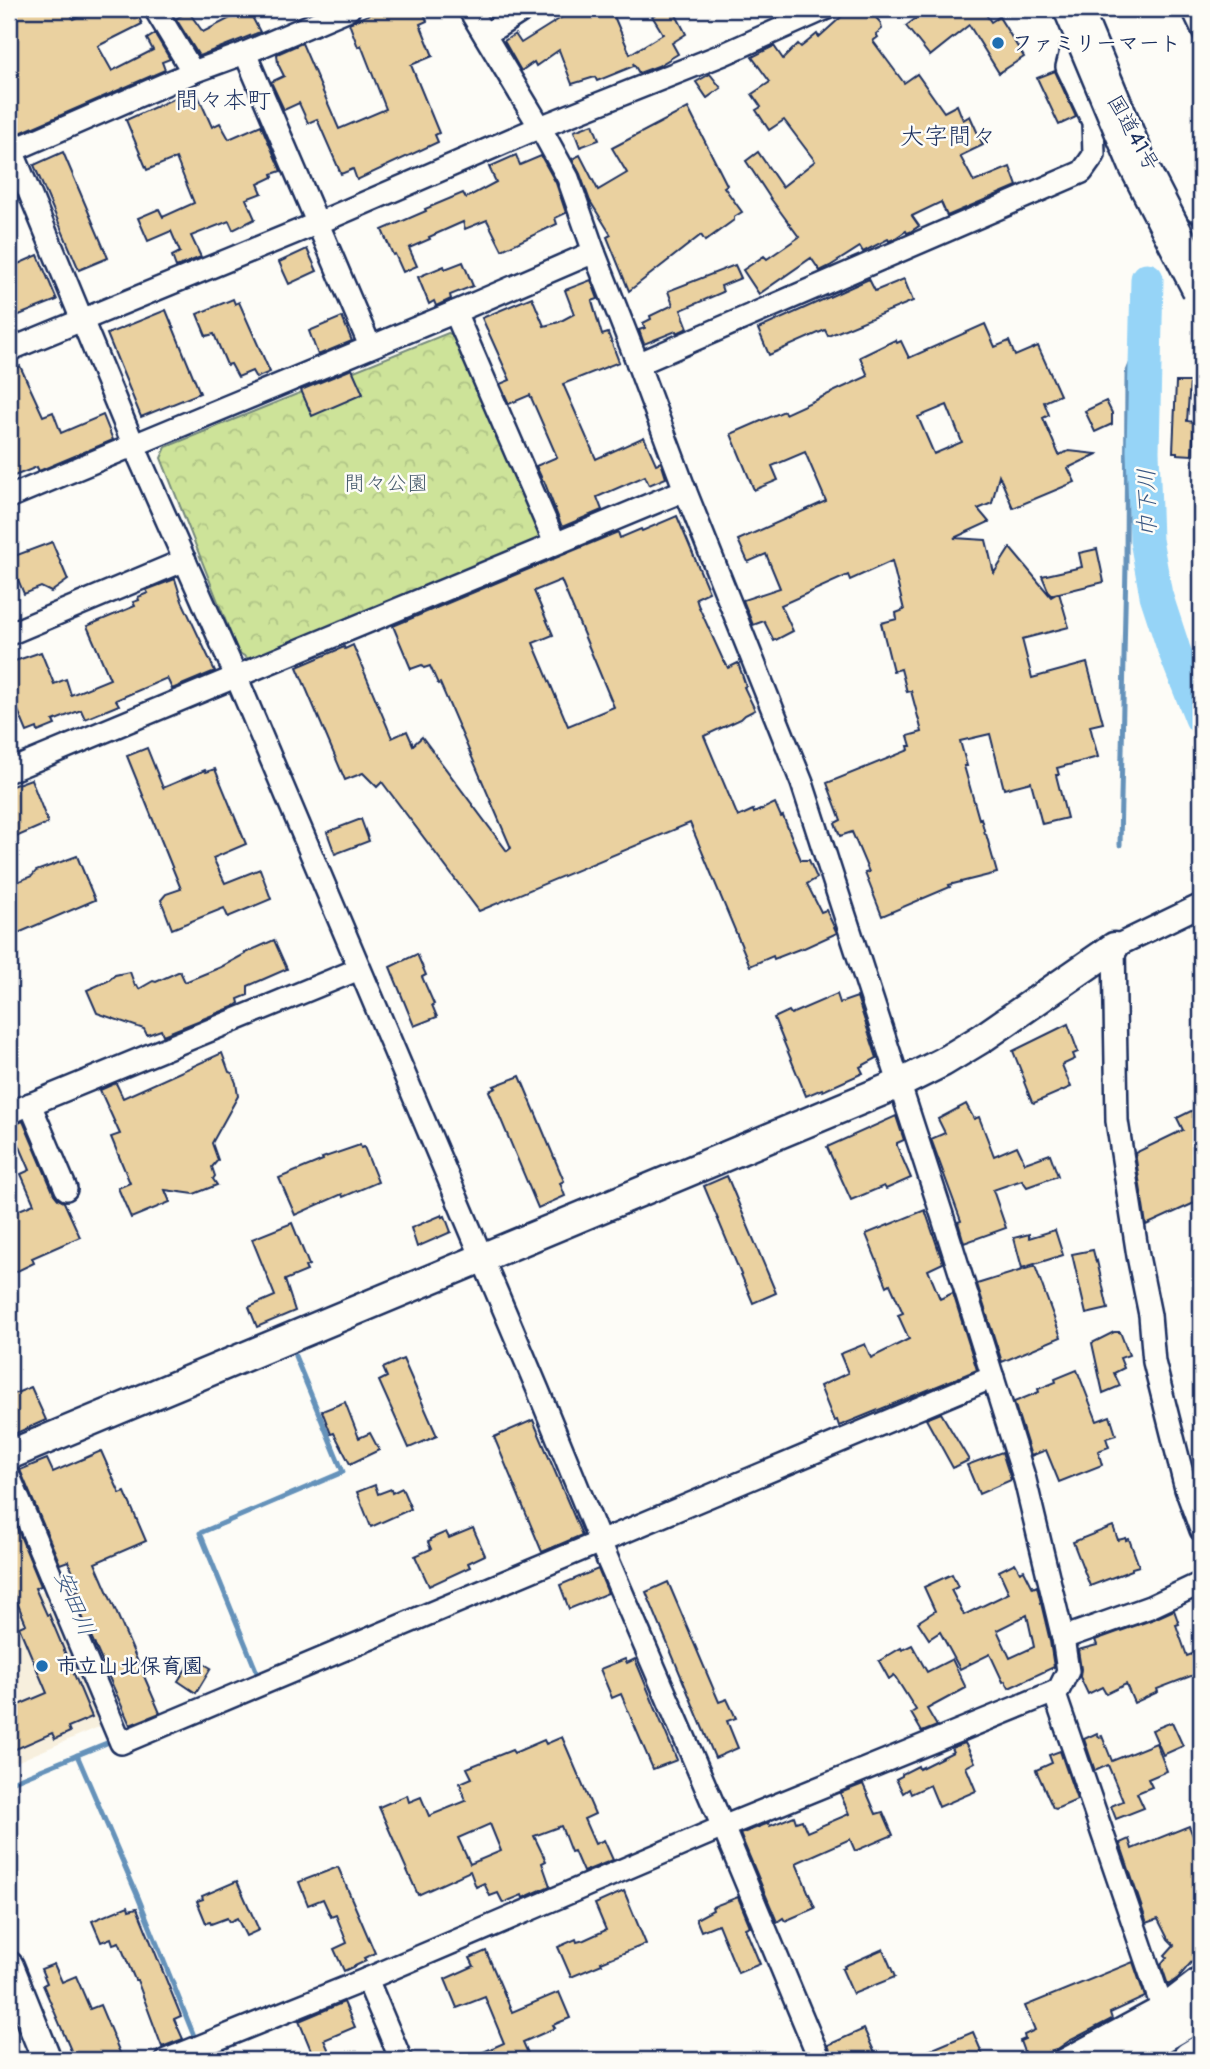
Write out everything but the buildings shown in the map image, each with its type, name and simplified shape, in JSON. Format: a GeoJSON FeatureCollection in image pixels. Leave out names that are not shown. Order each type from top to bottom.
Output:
{"type":"FeatureCollection","features":[{"type":"Feature","properties":{"kind":"highway"},"geometry":{"type":"LineString","coordinates":[[1121,9],[1201,144]]}},
{"type":"Feature","properties":{"kind":"highway"},"geometry":{"type":"LineString","coordinates":[[1158,9],[1201,101]]}},
{"type":"Feature","properties":{"kind":"highway"},"geometry":{"type":"LineString","coordinates":[[1180,9],[1201,40]]}},
{"type":"Feature","properties":{"kind":"highway"},"geometry":{"type":"LineString","coordinates":[[1077,14],[1201,204]]}},
{"type":"Feature","properties":{"kind":"highway"},"geometry":{"type":"LineString","coordinates":[[1077,14],[1138,165],[1201,288]]}},
{"type":"Feature","properties":{"kind":"highway","name":"国道41号"},"geometry":{"type":"LineString","coordinates":[[1077,14],[1201,257]]}},
{"type":"Feature","properties":{"kind":"highway"},"geometry":{"type":"LineString","coordinates":[[1099,2056],[1201,2010]]}},
{"type":"Feature","properties":{"kind":"highway"},"geometry":{"type":"LineString","coordinates":[[1191,2060],[1201,2054]]}},
{"type":"Feature","properties":{"kind":"street"},"geometry":{"type":"LineString","coordinates":[[155,9],[193,72]]}},
{"type":"Feature","properties":{"kind":"street"},"geometry":{"type":"LineString","coordinates":[[349,9],[10,149],[134,446],[236,676],[820,2060]]}},
{"type":"Feature","properties":{"kind":"street"},"geometry":{"type":"LineString","coordinates":[[166,2060],[367,1979],[723,1827],[1054,1692],[1059,1689],[1068,1671],[1063,1638],[1025,1480],[802,783],[685,490],[568,178],[469,9]]}},
{"type":"Feature","properties":{"kind":"street"},"geometry":{"type":"LineString","coordinates":[[485,35],[525,9]]}},
{"type":"Feature","properties":{"kind":"street"},"geometry":{"type":"LineString","coordinates":[[9,350],[318,223],[540,127],[724,54],[825,9]]}},
{"type":"Feature","properties":{"kind":"street"},"geometry":{"type":"LineString","coordinates":[[638,364],[1082,172],[1094,155],[1093,122],[1067,66],[1077,14]]}},
{"type":"Feature","properties":{"kind":"street"},"geometry":{"type":"LineString","coordinates":[[245,53],[370,346]]}},
{"type":"Feature","properties":{"kind":"street"},"geometry":{"type":"LineString","coordinates":[[9,497],[594,252]]}},
{"type":"Feature","properties":{"kind":"street"},"geometry":{"type":"LineString","coordinates":[[455,312],[555,543]]}},
{"type":"Feature","properties":{"kind":"street"},"geometry":{"type":"LineString","coordinates":[[9,771],[685,490]]}},
{"type":"Feature","properties":{"kind":"street"},"geometry":{"type":"LineString","coordinates":[[9,634],[185,560]]}},
{"type":"Feature","properties":{"kind":"street"},"geometry":{"type":"LineString","coordinates":[[9,1455],[899,1084],[981,1039],[1114,947],[1201,905]]}},
{"type":"Feature","properties":{"kind":"street"},"geometry":{"type":"LineString","coordinates":[[1114,947],[1116,1121],[1150,1315],[1154,1362],[1186,1489],[1201,1530]]}},
{"type":"Feature","properties":{"kind":"street"},"geometry":{"type":"LineString","coordinates":[[9,1113],[359,969]]}},
{"type":"Feature","properties":{"kind":"street"},"geometry":{"type":"LineString","coordinates":[[30,1104],[65,1189]]}},
{"type":"Feature","properties":{"kind":"street"},"geometry":{"type":"LineString","coordinates":[[9,1476],[121,1743],[993,1377]]}},
{"type":"Feature","properties":{"kind":"street"},"geometry":{"type":"LineString","coordinates":[[1063,1638],[1150,1608],[1201,1583]]}},
{"type":"Feature","properties":{"kind":"street"},"geometry":{"type":"LineString","coordinates":[[1054,1692],[1162,2007]]}},
{"type":"Feature","properties":{"kind":"street"},"geometry":{"type":"LineString","coordinates":[[9,1966],[47,2060]]}},
{"type":"Feature","properties":{"kind":"street"},"geometry":{"type":"LineString","coordinates":[[1064,2060],[1099,2056],[1201,1978]]}},
{"type":"Feature","properties":{"kind":"street"},"geometry":{"type":"LineString","coordinates":[[367,1979],[401,2060]]}},
{"type":"Feature","properties":{"kind":"shaded area","name":"市立山北保育園"},"geometry":{"type":"Polygon","coordinates":[[[45,1590],[101,1726],[9,1765],[9,1605],[45,1590]]]}},
{"type":"Feature","properties":{"kind":"green space","name":"間々公園"},"geometry":{"type":"Polygon","coordinates":[[[448,333],[458,336],[542,533],[540,547],[249,659],[238,652],[161,458],[166,447],[448,333]]]}},
{"type":"Feature","properties":{"kind":"waterway","name":"巾下川"},"geometry":{"type":"LineString","coordinates":[[1147,279],[1143,451],[1146,540],[1156,595],[1201,718]]}},
{"type":"Feature","properties":{"kind":"waterway"},"geometry":{"type":"LineString","coordinates":[[1120,845],[1127,374],[1146,327]]}},
{"type":"Feature","properties":{"kind":"waterway"},"geometry":{"type":"LineString","coordinates":[[260,1680],[200,1533],[343,1472],[295,1356]]}},
{"type":"Feature","properties":{"kind":"waterway","name":"安田川"},"geometry":{"type":"LineString","coordinates":[[9,1783],[114,1740],[113,1738]]}},
{"type":"Feature","properties":{"kind":"waterway"},"geometry":{"type":"LineString","coordinates":[[77,1755],[196,2041]]}},
{"type":"Feature","properties":{"kind":"place","name":"ファミリーマート"},"geometry":{"type":"Point","coordinates":[998,43]}},
{"type":"Feature","properties":{"kind":"place","name":"市立山北保育園"},"geometry":{"type":"Point","coordinates":[42,1666]}},
{"type":"Feature","properties":{"kind":"district","name":"間々本町"},"geometry":{"type":"Point","coordinates":[223,100]}},
{"type":"Feature","properties":{"kind":"district","name":"大字間々"},"geometry":{"type":"Point","coordinates":[948,136]}}]}
